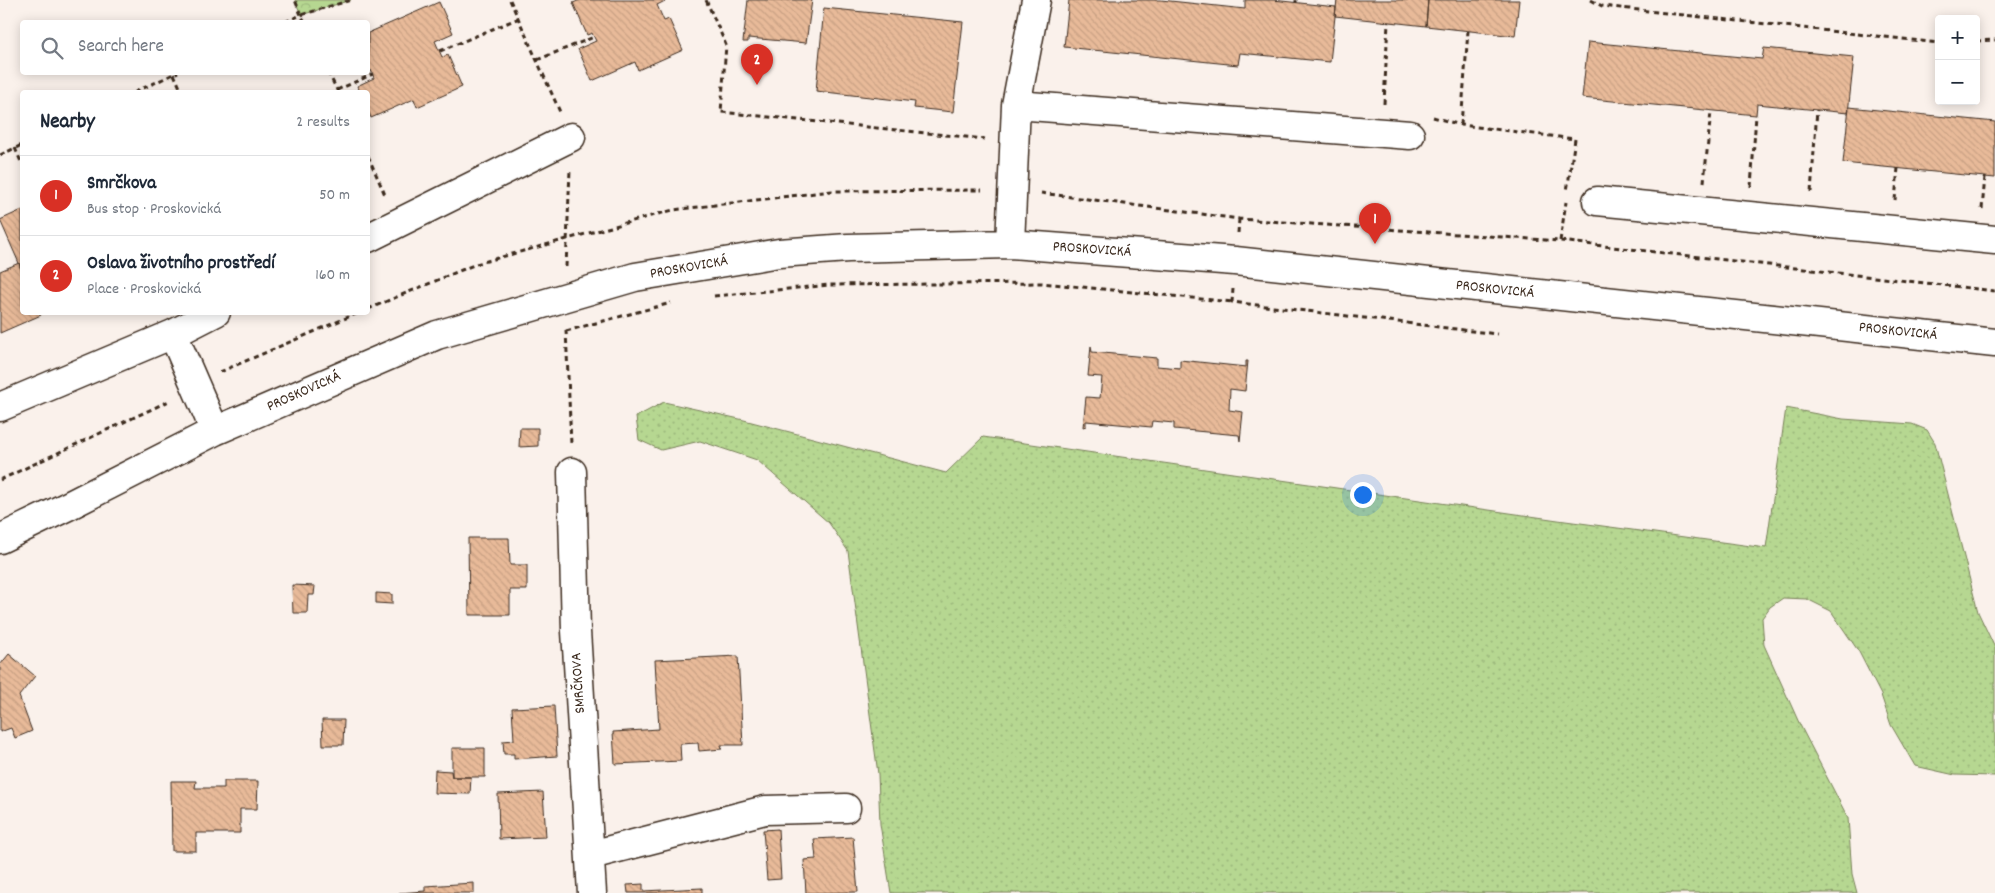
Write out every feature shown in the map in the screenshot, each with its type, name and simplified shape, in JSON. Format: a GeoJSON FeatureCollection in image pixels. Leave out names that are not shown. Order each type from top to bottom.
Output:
{"type":"FeatureCollection","features":[{"type":"Feature","properties":{"kind":"street"},"geometry":{"type":"LineString","coordinates":[[1010,244],[1016,105],[1036,0]]}},
{"type":"Feature","properties":{"kind":"street"},"geometry":{"type":"LineString","coordinates":[[1016,105],[1418,125]]}},
{"type":"Feature","properties":{"kind":"street"},"geometry":{"type":"LineString","coordinates":[[370,237],[571,137]]}},
{"type":"Feature","properties":{"kind":"street"},"geometry":{"type":"LineString","coordinates":[[1597,201],[1995,240]]}},
{"type":"Feature","properties":{"kind":"street","name":"PROSKOVICKÁ"},"geometry":{"type":"LineString","coordinates":[[0,539],[215,431],[436,334],[635,277],[779,253],[848,248],[1010,244],[1235,262],[1995,343]]}},
{"type":"Feature","properties":{"kind":"street"},"geometry":{"type":"LineString","coordinates":[[0,407],[173,334],[210,315]]}},
{"type":"Feature","properties":{"kind":"street"},"geometry":{"type":"LineString","coordinates":[[173,334],[215,431]]}},
{"type":"Feature","properties":{"kind":"street","name":"SMRČKOVA"},"geometry":{"type":"LineString","coordinates":[[572,472],[576,631],[592,893]]}},
{"type":"Feature","properties":{"kind":"street"},"geometry":{"type":"LineString","coordinates":[[591,855],[765,810],[846,808]]}},
{"type":"Feature","properties":{"kind":"path"},"geometry":{"type":"LineString","coordinates":[[295,0],[304,20]]}},
{"type":"Feature","properties":{"kind":"path"},"geometry":{"type":"LineString","coordinates":[[290,20],[351,0]]}},
{"type":"Feature","properties":{"kind":"path"},"geometry":{"type":"LineString","coordinates":[[510,0],[571,137],[565,297],[572,472]]}},
{"type":"Feature","properties":{"kind":"path"},"geometry":{"type":"LineString","coordinates":[[706,0],[726,45],[721,112],[1014,142]]}},
{"type":"Feature","properties":{"kind":"path"},"geometry":{"type":"LineString","coordinates":[[1591,0],[1602,6],[1935,43]]}},
{"type":"Feature","properties":{"kind":"path"},"geometry":{"type":"LineString","coordinates":[[440,51],[519,18]]}},
{"type":"Feature","properties":{"kind":"path"},"geometry":{"type":"LineString","coordinates":[[1388,22],[1383,103],[1391,106]]}},
{"type":"Feature","properties":{"kind":"path"},"geometry":{"type":"LineString","coordinates":[[1461,125],[1468,31]]}},
{"type":"Feature","properties":{"kind":"path"},"geometry":{"type":"LineString","coordinates":[[537,60],[594,37]]}},
{"type":"Feature","properties":{"kind":"path"},"geometry":{"type":"LineString","coordinates":[[1980,42],[1995,40]]}},
{"type":"Feature","properties":{"kind":"path"},"geometry":{"type":"LineString","coordinates":[[339,90],[373,74]]}},
{"type":"Feature","properties":{"kind":"path"},"geometry":{"type":"LineString","coordinates":[[139,90],[172,75]]}},
{"type":"Feature","properties":{"kind":"path"},"geometry":{"type":"LineString","coordinates":[[177,75],[181,90]]}},
{"type":"Feature","properties":{"kind":"path"},"geometry":{"type":"LineString","coordinates":[[329,75],[337,90]]}},
{"type":"Feature","properties":{"kind":"path"},"geometry":{"type":"LineString","coordinates":[[1811,197],[1817,110]]}},
{"type":"Feature","properties":{"kind":"path"},"geometry":{"type":"LineString","coordinates":[[1704,186],[1711,111]]}},
{"type":"Feature","properties":{"kind":"path"},"geometry":{"type":"LineString","coordinates":[[1750,191],[1756,115]]}},
{"type":"Feature","properties":{"kind":"path"},"geometry":{"type":"LineString","coordinates":[[1418,125],[1461,125],[1575,139],[1560,241]]}},
{"type":"Feature","properties":{"kind":"path"},"geometry":{"type":"LineString","coordinates":[[0,155],[20,146]]}},
{"type":"Feature","properties":{"kind":"path"},"geometry":{"type":"LineString","coordinates":[[15,148],[20,159]]}},
{"type":"Feature","properties":{"kind":"path"},"geometry":{"type":"LineString","coordinates":[[370,160],[398,223]]}},
{"type":"Feature","properties":{"kind":"path"},"geometry":{"type":"LineString","coordinates":[[1894,206],[1898,168]]}},
{"type":"Feature","properties":{"kind":"path"},"geometry":{"type":"LineString","coordinates":[[1981,216],[1985,177]]}},
{"type":"Feature","properties":{"kind":"path"},"geometry":{"type":"LineString","coordinates":[[1232,302],[1239,219]]}},
{"type":"Feature","properties":{"kind":"path"},"geometry":{"type":"LineString","coordinates":[[707,297],[830,285],[1042,283],[1232,302],[1497,334]]}},
{"type":"Feature","properties":{"kind":"path"},"geometry":{"type":"LineString","coordinates":[[566,331],[678,301]]}},
{"type":"Feature","properties":{"kind":"path"},"geometry":{"type":"LineString","coordinates":[[0,480],[169,402],[195,386],[253,357],[353,315]]}},
{"type":"Feature","properties":{"kind":"green space"},"geometry":{"type":"Polygon","coordinates":[[[295,0],[351,0],[301,15],[295,0]]]}},
{"type":"Feature","properties":{"kind":"green space"},"geometry":{"type":"Polygon","coordinates":[[[664,402],[744,420],[946,473],[983,437],[1766,548],[1786,408],[1843,419],[1912,424],[1927,430],[1935,443],[1978,612],[1995,648],[1995,776],[1955,775],[1915,766],[1891,725],[1881,695],[1859,652],[1831,611],[1807,599],[1783,598],[1770,607],[1762,618],[1764,645],[1800,725],[1848,818],[1852,874],[1857,893],[891,893],[880,824],[878,774],[848,551],[829,523],[757,460],[700,441],[661,450],[639,440],[636,417],[664,402]]]}},
{"type":"Feature","properties":{"kind":"building"},"geometry":{"type":"Polygon","coordinates":[[[580,0],[667,0],[657,5],[664,21],[669,19],[683,50],[638,70],[635,62],[592,81],[578,49],[596,41],[592,33],[587,35],[573,3],[580,0]]]}},
{"type":"Feature","properties":{"kind":"building"},"geometry":{"type":"Polygon","coordinates":[[[748,0],[812,0],[806,43],[748,38],[748,42],[743,42],[748,0]]]}},
{"type":"Feature","properties":{"kind":"building"},"geometry":{"type":"Polygon","coordinates":[[[1069,0],[1161,0],[1245,9],[1245,0],[1273,0],[1336,7],[1330,62],[1240,53],[1238,65],[1064,47],[1069,0]]]}},
{"type":"Feature","properties":{"kind":"building"},"geometry":{"type":"Polygon","coordinates":[[[1337,0],[1428,0],[1426,26],[1335,16],[1337,0]]]}},
{"type":"Feature","properties":{"kind":"building"},"geometry":{"type":"Polygon","coordinates":[[[1428,0],[1519,0],[1515,36],[1426,26],[1428,0]]]}},
{"type":"Feature","properties":{"kind":"building"},"geometry":{"type":"Polygon","coordinates":[[[439,2],[453,33],[435,41],[442,57],[448,55],[462,87],[417,107],[414,99],[371,118],[370,90],[359,90],[357,86],[374,78],[370,71],[370,32],[439,2]]]}},
{"type":"Feature","properties":{"kind":"building"},"geometry":{"type":"Polygon","coordinates":[[[824,8],[963,22],[953,112],[914,108],[915,102],[816,91],[824,8]]]}},
{"type":"Feature","properties":{"kind":"building"},"geometry":{"type":"Polygon","coordinates":[[[1588,42],[1762,59],[1764,48],[1854,57],[1848,113],[1757,104],[1756,115],[1582,98],[1588,42]]]}},
{"type":"Feature","properties":{"kind":"building"},"geometry":{"type":"Polygon","coordinates":[[[1849,107],[1995,122],[1995,178],[1843,163],[1849,107]]]}},
{"type":"Feature","properties":{"kind":"building"},"geometry":{"type":"Polygon","coordinates":[[[20,211],[20,265],[0,220],[20,211]]]}},
{"type":"Feature","properties":{"kind":"building"},"geometry":{"type":"Polygon","coordinates":[[[19,263],[20,315],[41,315],[0,333],[0,271],[19,263]]]}},
{"type":"Feature","properties":{"kind":"building"},"geometry":{"type":"Polygon","coordinates":[[[1091,346],[1092,352],[1157,358],[1157,366],[1180,368],[1180,360],[1246,367],[1246,361],[1248,361],[1245,391],[1230,389],[1229,410],[1243,412],[1240,441],[1239,435],[1174,429],[1174,423],[1152,421],[1151,427],[1086,421],[1086,426],[1083,427],[1086,397],[1100,398],[1102,377],[1088,376],[1091,346]]]}},
{"type":"Feature","properties":{"kind":"building"},"geometry":{"type":"Polygon","coordinates":[[[520,428],[538,428],[538,446],[519,447],[520,428]]]}},
{"type":"Feature","properties":{"kind":"building"},"geometry":{"type":"Polygon","coordinates":[[[468,538],[509,538],[510,565],[527,565],[527,590],[510,590],[510,615],[469,615],[468,538]]]}},
{"type":"Feature","properties":{"kind":"building"},"geometry":{"type":"Polygon","coordinates":[[[292,585],[315,586],[314,595],[308,595],[307,613],[293,613],[292,585]]]}},
{"type":"Feature","properties":{"kind":"building"},"geometry":{"type":"Polygon","coordinates":[[[376,593],[392,594],[392,604],[376,603],[376,593]]]}},
{"type":"Feature","properties":{"kind":"building"},"geometry":{"type":"Polygon","coordinates":[[[9,654],[35,676],[19,696],[32,731],[15,738],[11,728],[0,732],[0,665],[9,654]]]}},
{"type":"Feature","properties":{"kind":"building"},"geometry":{"type":"Polygon","coordinates":[[[738,656],[743,745],[721,745],[722,749],[699,751],[698,743],[680,744],[681,761],[615,764],[613,732],[659,729],[655,660],[738,656]]]}},
{"type":"Feature","properties":{"kind":"building"},"geometry":{"type":"Polygon","coordinates":[[[554,706],[557,756],[514,759],[514,754],[504,754],[503,741],[514,740],[512,708],[554,706]]]}},
{"type":"Feature","properties":{"kind":"building"},"geometry":{"type":"Polygon","coordinates":[[[322,720],[344,720],[343,745],[323,745],[322,720]]]}},
{"type":"Feature","properties":{"kind":"building"},"geometry":{"type":"Polygon","coordinates":[[[452,748],[485,748],[485,777],[452,777],[452,748]]]}},
{"type":"Feature","properties":{"kind":"building"},"geometry":{"type":"Polygon","coordinates":[[[435,770],[451,771],[452,777],[471,777],[470,794],[434,793],[435,770]]]}},
{"type":"Feature","properties":{"kind":"building"},"geometry":{"type":"Polygon","coordinates":[[[171,781],[196,781],[195,788],[224,788],[224,781],[258,781],[257,809],[240,809],[240,833],[196,833],[196,851],[172,851],[171,781]]]}},
{"type":"Feature","properties":{"kind":"building"},"geometry":{"type":"Polygon","coordinates":[[[543,792],[546,837],[499,839],[498,794],[543,792]]]}},
{"type":"Feature","properties":{"kind":"building"},"geometry":{"type":"Polygon","coordinates":[[[778,829],[781,879],[767,880],[763,830],[778,829]]]}},
{"type":"Feature","properties":{"kind":"building"},"geometry":{"type":"Polygon","coordinates":[[[853,837],[858,892],[806,893],[804,860],[816,859],[814,839],[853,837]]]}},
{"type":"Feature","properties":{"kind":"building"},"geometry":{"type":"Polygon","coordinates":[[[474,883],[474,893],[399,893],[425,891],[425,886],[474,883]]]}},
{"type":"Feature","properties":{"kind":"building"},"geometry":{"type":"Polygon","coordinates":[[[643,884],[643,891],[702,888],[702,893],[628,893],[627,885],[643,884]]]}},
{"type":"Feature","properties":{"kind":"place","name":"Oslava životního prostředí"},"geometry":{"type":"Point","coordinates":[757,85]}},
{"type":"Feature","properties":{"kind":"place","name":"Smrčkova"},"geometry":{"type":"Point","coordinates":[1375,244]}}]}
